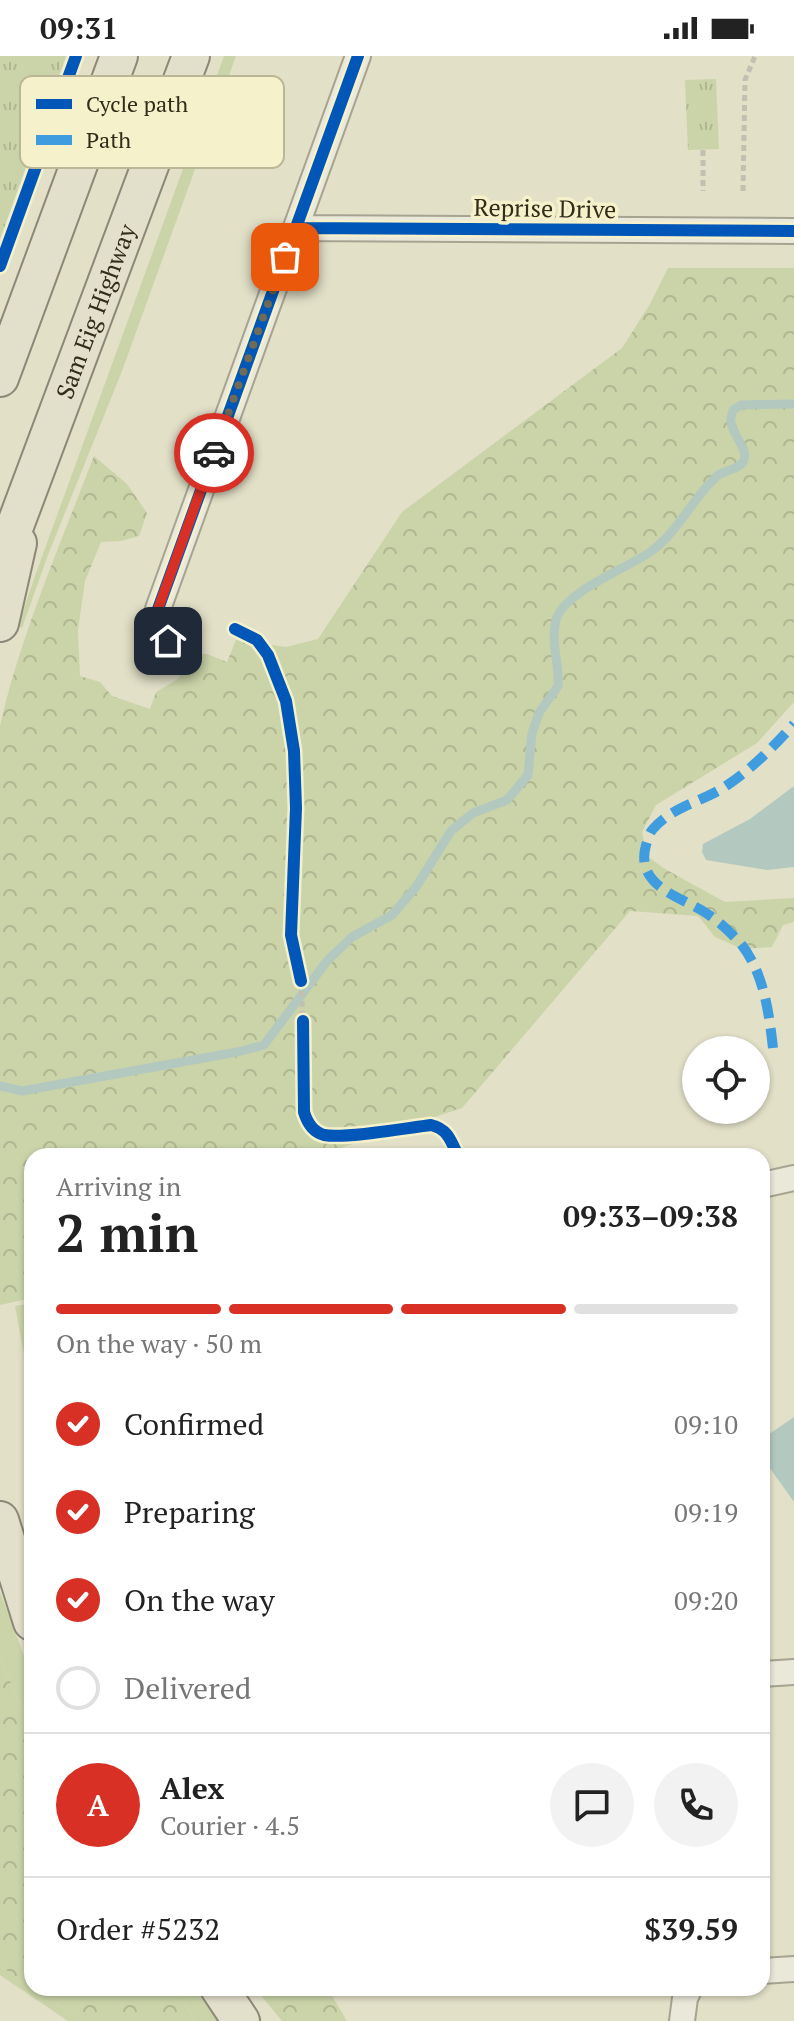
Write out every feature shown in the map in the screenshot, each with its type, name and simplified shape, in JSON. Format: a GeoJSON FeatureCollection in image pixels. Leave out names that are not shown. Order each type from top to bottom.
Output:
{"type":"FeatureCollection","features":[{"type":"Feature","properties":{"kind":"main road"},"geometry":{"type":"LineString","coordinates":[[112,76],[119,56]]}},
{"type":"Feature","properties":{"kind":"main road","name":"Sam Eig Highway"},"geometry":{"type":"LineString","coordinates":[[184,76],[191,56]]}},
{"type":"Feature","properties":{"kind":"main road"},"geometry":{"type":"LineString","coordinates":[[0,378],[78,168]]}},
{"type":"Feature","properties":{"kind":"main road","name":"Sam Eig Highway"},"geometry":{"type":"LineString","coordinates":[[0,566],[149,168]]}},
{"type":"Feature","properties":{"kind":"main road"},"geometry":{"type":"LineString","coordinates":[[0,623],[32,481]]}},
{"type":"Feature","properties":{"kind":"main road"},"geometry":{"type":"LineString","coordinates":[[0,1520],[24,1596]]}},
{"type":"Feature","properties":{"kind":"main road"},"geometry":{"type":"LineString","coordinates":[[224,1996],[241,2021]]}},
{"type":"Feature","properties":{"kind":"street"},"geometry":{"type":"LineString","coordinates":[[168,641],[158,609],[358,56]]}},
{"type":"Feature","properties":{"kind":"street","name":"Reprise Drive"},"geometry":{"type":"LineString","coordinates":[[296,228],[794,231]]}},
{"type":"Feature","properties":{"kind":"street"},"geometry":{"type":"LineString","coordinates":[[770,1183],[794,1178]]}},
{"type":"Feature","properties":{"kind":"street"},"geometry":{"type":"LineString","coordinates":[[770,1674],[794,1672]]}},
{"type":"Feature","properties":{"kind":"street"},"geometry":{"type":"LineString","coordinates":[[770,1970],[794,1969]]}},
{"type":"Feature","properties":{"kind":"street"},"geometry":{"type":"LineString","coordinates":[[682,2021],[686,1996]]}},
{"type":"Feature","properties":{"kind":"path"},"geometry":{"type":"LineString","coordinates":[[743,191],[745,80],[755,56]]}},
{"type":"Feature","properties":{"kind":"path"},"geometry":{"type":"LineString","coordinates":[[703,150],[703,191]]}},
{"type":"Feature","properties":{"kind":"path"},"geometry":{"type":"LineString","coordinates":[[298,966],[303,1035]]}},
{"type":"Feature","properties":{"kind":"green space"},"geometry":{"type":"Polygon","coordinates":[[[0,56],[66,56],[59,76],[20,76],[20,168],[26,168],[0,239],[0,56]]]}},
{"type":"Feature","properties":{"kind":"green space"},"geometry":{"type":"Polygon","coordinates":[[[224,56],[236,56],[229,76],[217,76],[224,56]]]}},
{"type":"Feature","properties":{"kind":"green space"},"geometry":{"type":"Polygon","coordinates":[[[716,79],[719,149],[688,150],[685,80],[716,79]]]}},
{"type":"Feature","properties":{"kind":"green space"},"geometry":{"type":"Polygon","coordinates":[[[183,168],[195,168],[122,371],[22,628],[18,626],[183,168]]]}},
{"type":"Feature","properties":{"kind":"green space"},"geometry":{"type":"Polygon","coordinates":[[[668,268],[794,268],[794,702],[757,743],[656,805],[642,832],[647,856],[725,902],[794,898],[794,922],[783,925],[772,947],[742,949],[715,937],[698,916],[630,911],[462,1108],[340,1148],[24,1148],[24,1300],[0,1305],[0,726],[30,624],[94,456],[127,484],[147,513],[139,536],[101,542],[85,581],[78,630],[80,676],[100,682],[112,696],[150,709],[156,692],[178,679],[190,654],[207,654],[227,662],[236,640],[286,647],[318,639],[402,512],[622,348],[668,268]]]}},
{"type":"Feature","properties":{"kind":"green space"},"geometry":{"type":"Polygon","coordinates":[[[24,1304],[24,1355],[15,1306],[24,1304]]]}},
{"type":"Feature","properties":{"kind":"green space"},"geometry":{"type":"Polygon","coordinates":[[[0,1592],[24,1656],[24,1715],[0,1657],[0,1592]]]}},
{"type":"Feature","properties":{"kind":"green space"},"geometry":{"type":"Polygon","coordinates":[[[0,1657],[24,1715],[24,1982],[0,1966],[0,1657]]]}},
{"type":"Feature","properties":{"kind":"green space"},"geometry":{"type":"Polygon","coordinates":[[[0,1966],[24,1982],[24,1991],[0,1975],[0,1966]]]}},
{"type":"Feature","properties":{"kind":"green space"},"geometry":{"type":"Polygon","coordinates":[[[31,1996],[45,1996],[83,2021],[68,2021],[31,1996]]]}},
{"type":"Feature","properties":{"kind":"green space"},"geometry":{"type":"Polygon","coordinates":[[[45,1996],[179,1996],[196,2021],[83,2021],[45,1996]]]}},
{"type":"Feature","properties":{"kind":"green space"},"geometry":{"type":"Polygon","coordinates":[[[179,1996],[209,1996],[228,2021],[196,2021],[179,1996]]]}},
{"type":"Feature","properties":{"kind":"green space"},"geometry":{"type":"Polygon","coordinates":[[[262,1996],[332,1996],[347,2021],[282,2021],[262,1996]]]}},
{"type":"Feature","properties":{"kind":"shaded area"},"geometry":{"type":"Polygon","coordinates":[[[794,786],[794,867],[767,870],[706,860],[702,852],[703,844],[750,819],[794,786]]]}},
{"type":"Feature","properties":{"kind":"shaded area"},"geometry":{"type":"Polygon","coordinates":[[[794,1417],[794,1502],[770,1468],[770,1434],[794,1417]]]}},
{"type":"Feature","properties":{"kind":"waterway"},"geometry":{"type":"LineString","coordinates":[[0,1086],[22,1091],[264,1045],[327,961],[352,937],[392,915],[416,887],[451,831],[473,813],[507,800],[528,775],[532,733],[539,713],[558,686],[554,637],[561,609],[598,581],[653,550],[717,476],[741,465],[745,457],[732,427],[733,410],[741,405],[794,404]]}},
{"type":"Feature","properties":{"kind":"marked path"},"geometry":{"type":"LineString","coordinates":[[773,1048],[764,994],[749,955],[718,922],[654,881],[647,872],[644,860],[650,835],[661,821],[736,779],[794,724]]}},
{"type":"Feature","properties":{"kind":"cycle path"},"geometry":{"type":"LineString","coordinates":[[69,76],[76,56]]}},
{"type":"Feature","properties":{"kind":"cycle path"},"geometry":{"type":"LineString","coordinates":[[168,641],[158,609],[358,56]]}},
{"type":"Feature","properties":{"kind":"cycle path"},"geometry":{"type":"LineString","coordinates":[[0,266],[35,168]]}},
{"type":"Feature","properties":{"kind":"cycle path"},"geometry":{"type":"LineString","coordinates":[[296,228],[794,231]]}},
{"type":"Feature","properties":{"kind":"cycle path"},"geometry":{"type":"LineString","coordinates":[[235,629],[257,640],[268,655],[286,701],[294,751],[296,808],[291,935],[301,981]]}},
{"type":"Feature","properties":{"kind":"cycle path"},"geometry":{"type":"LineString","coordinates":[[303,1021],[304,1112],[314,1129],[324,1135],[346,1136],[431,1125],[445,1133],[454,1148]]}},
{"type":"Feature","properties":{"kind":"way so far"},"geometry":{"type":"LineString","coordinates":[[214,453],[285,257]]}},
{"type":"Feature","properties":{"kind":"route"},"geometry":{"type":"LineString","coordinates":[[168,641],[158,609],[214,453]]}}]}
